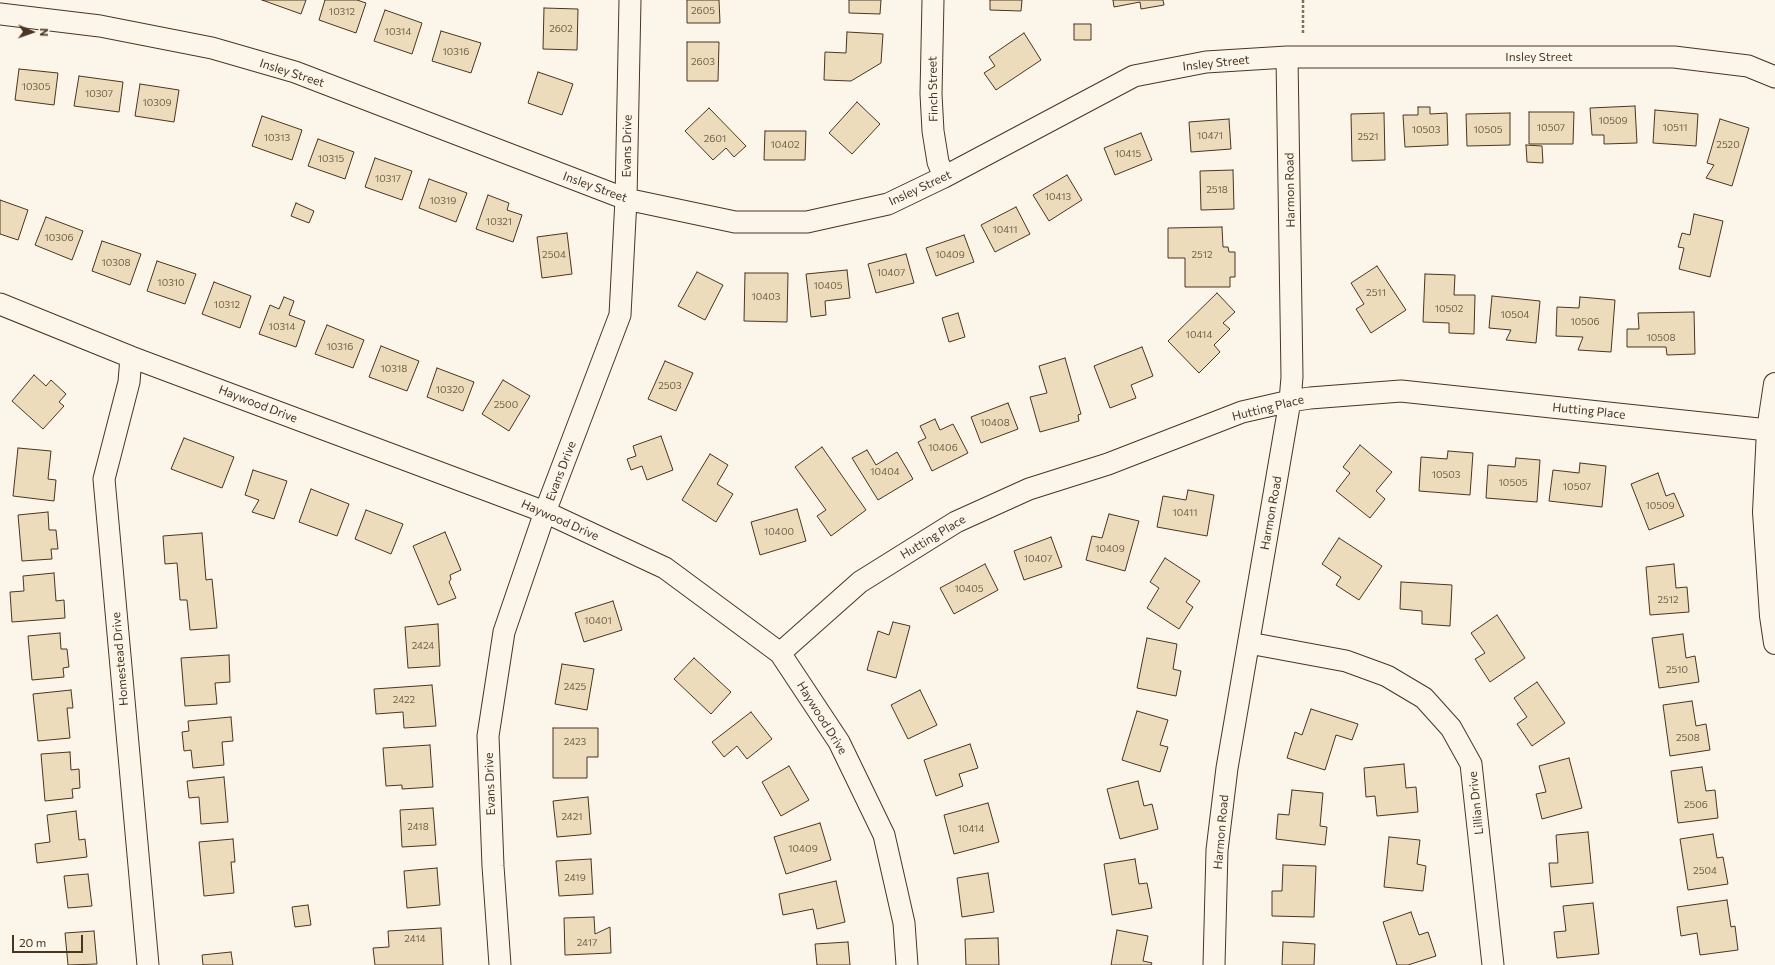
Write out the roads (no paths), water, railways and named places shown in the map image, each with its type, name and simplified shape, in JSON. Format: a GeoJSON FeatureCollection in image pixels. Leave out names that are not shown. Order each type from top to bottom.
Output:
{"type":"FeatureCollection","features":[{"type":"Feature","properties":{"kind":"street","name":"Evans Drive"},"geometry":{"type":"LineString","coordinates":[[500,965],[493,858],[488,736],[504,632],[545,512],[620,315],[626,199],[630,0]]}},
{"type":"Feature","properties":{"kind":"street","name":"Finch Street"},"geometry":{"type":"LineString","coordinates":[[933,0],[931,94],[933,131],[938,162],[944,177]]}},
{"type":"Feature","properties":{"kind":"street","name":"Insley Street"},"geometry":{"type":"LineString","coordinates":[[0,14],[100,26],[212,48],[295,72],[626,199],[735,222],[807,222],[888,204],[944,177],[1134,76],[1206,62],[1287,58],[1674,57],[1748,66],[1775,77]]}},
{"type":"Feature","properties":{"kind":"street","name":"Harmon Road"},"geometry":{"type":"LineString","coordinates":[[1214,965],[1217,850],[1227,768],[1290,401],[1293,366],[1287,58]]}},
{"type":"Feature","properties":{"kind":"street","name":"Haywood Drive"},"geometry":{"type":"LineString","coordinates":[[0,304],[131,356],[545,512],[665,568],[780,652],[839,742],[884,835],[904,923],[907,965]]}},
{"type":"Feature","properties":{"kind":"street","name":"Homestead Drive"},"geometry":{"type":"LineString","coordinates":[[131,356],[129,382],[104,479],[148,965]]}},
{"type":"Feature","properties":{"kind":"street"},"geometry":{"type":"LineString","coordinates":[[1775,384],[1768,430],[1764,512],[1771,616],[1775,643]]}},
{"type":"Feature","properties":{"kind":"street","name":"Hutting Place"},"geometry":{"type":"LineString","coordinates":[[780,652],[860,582],[956,522],[1029,489],[1108,464],[1242,412],[1290,401],[1401,391],[1768,430]]}},
{"type":"Feature","properties":{"kind":"street","name":"Lillian Drive"},"geometry":{"type":"LineString","coordinates":[[1249,643],[1346,660],[1386,676],[1424,698],[1451,728],[1471,764],[1493,965]]}}]}
